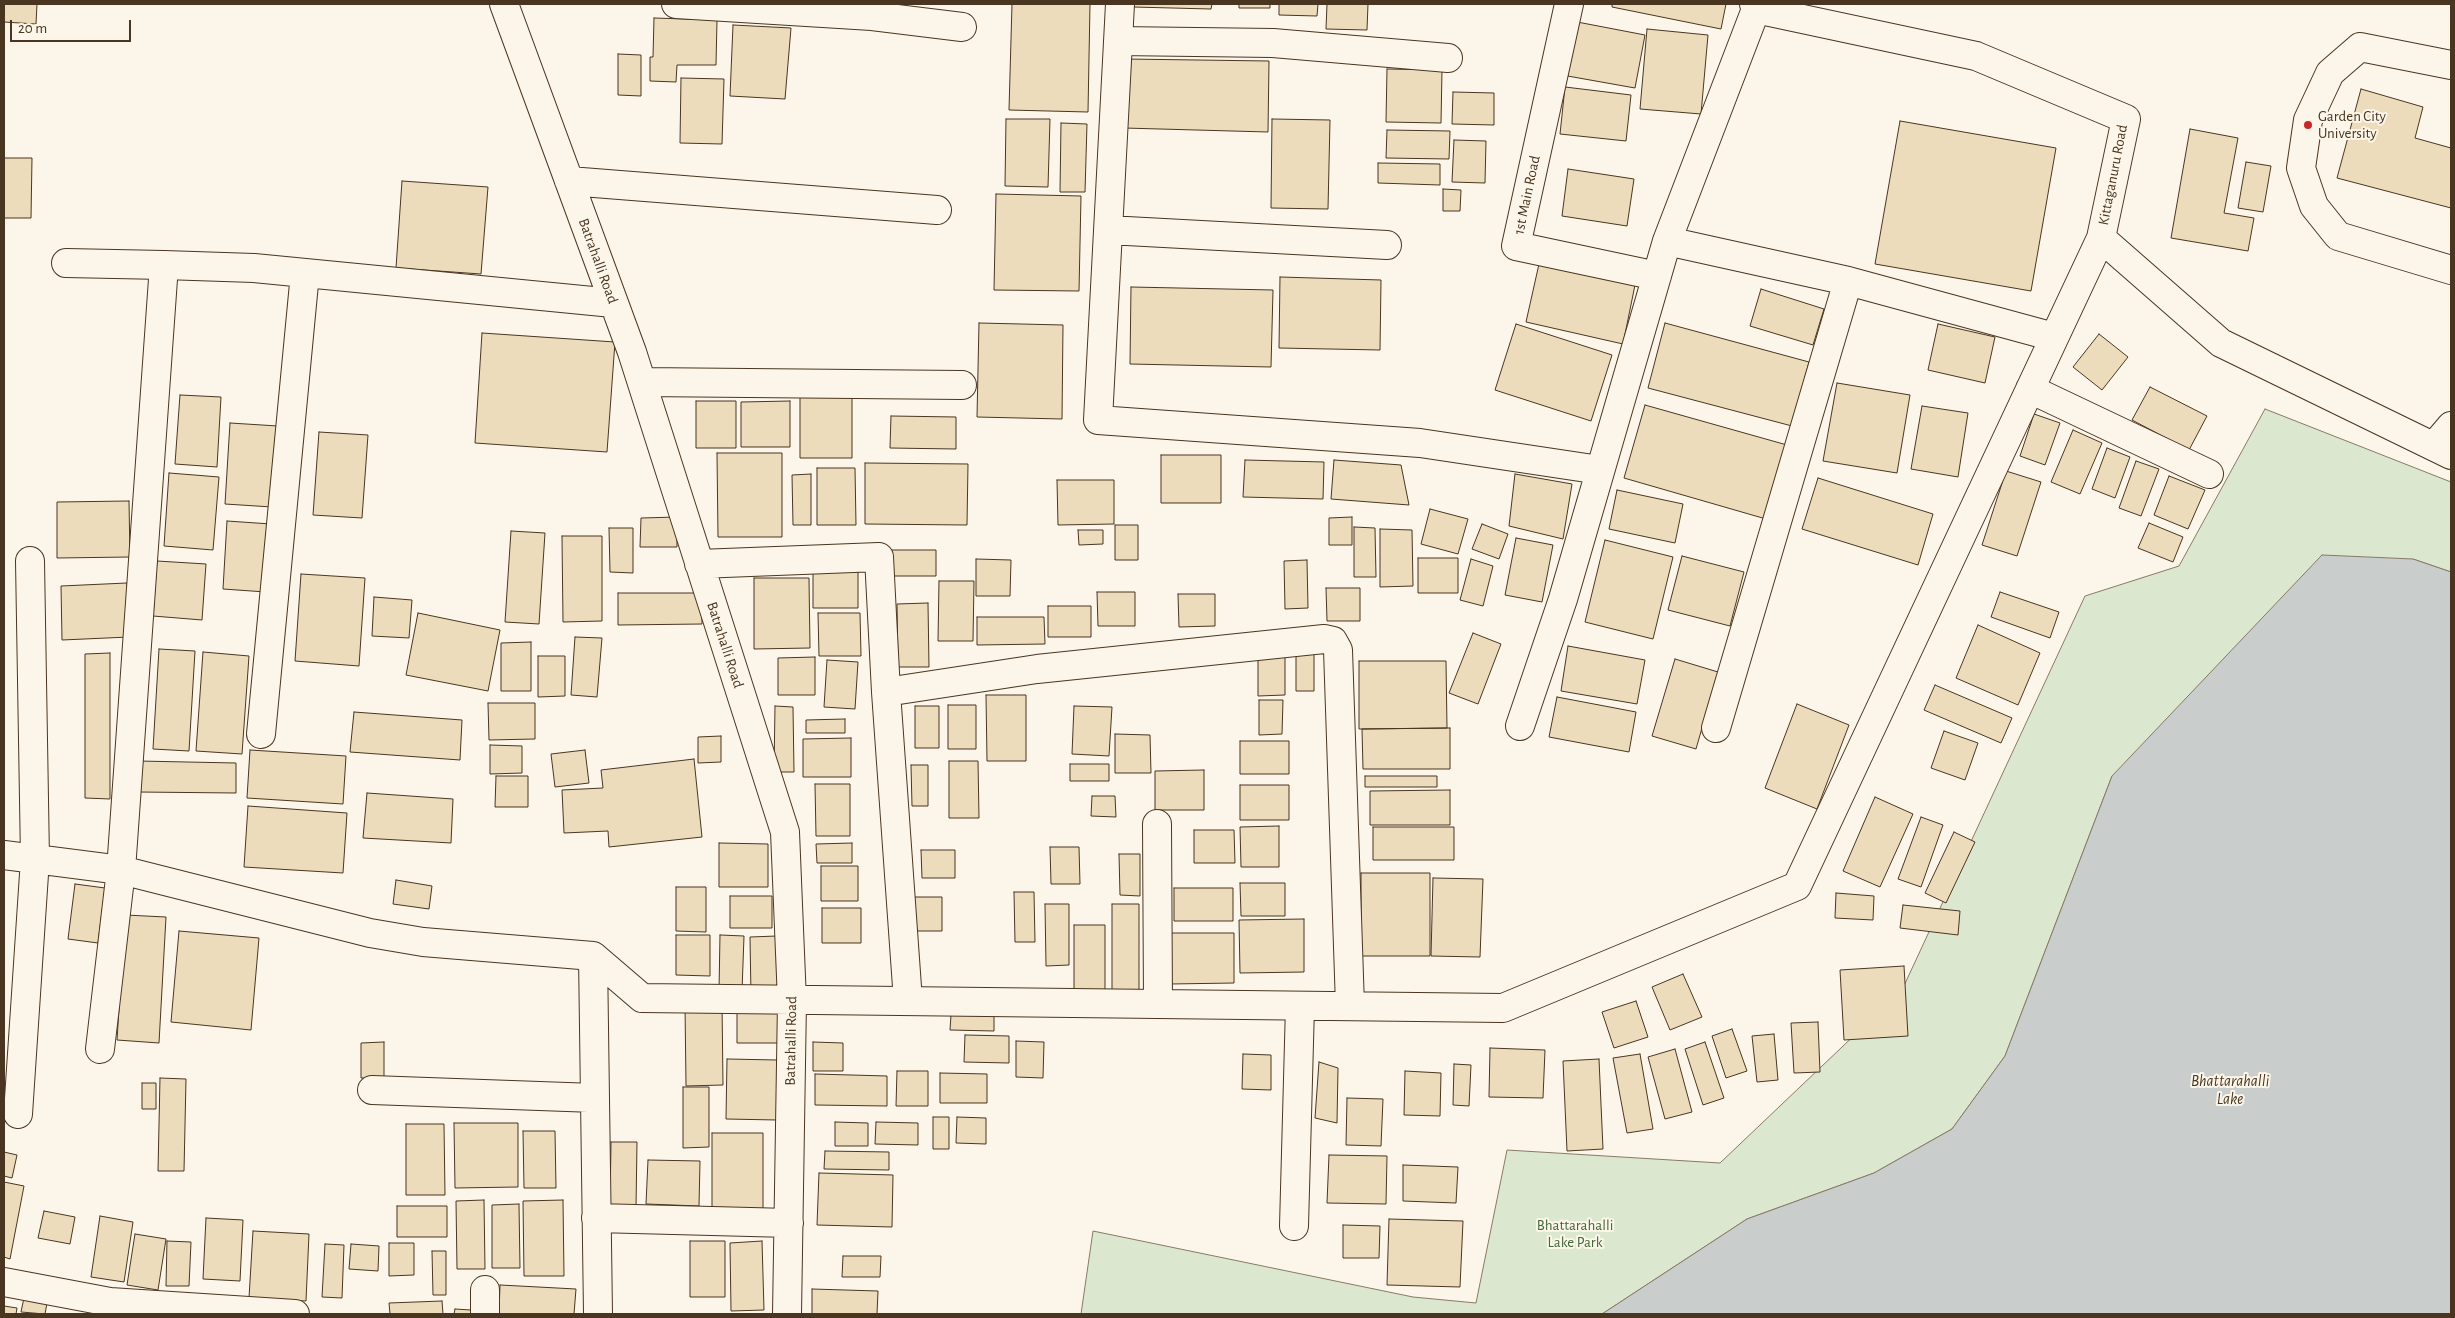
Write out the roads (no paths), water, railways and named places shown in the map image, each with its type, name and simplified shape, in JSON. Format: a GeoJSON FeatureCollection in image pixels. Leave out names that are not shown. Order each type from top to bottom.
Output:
{"type":"FeatureCollection","features":[{"type":"Feature","properties":{"kind":"street","name":"Batrahalli Road"},"geometry":{"type":"LineString","coordinates":[[504,4],[642,382],[786,832],[792,1001],[788,1314]]}},
{"type":"Feature","properties":{"kind":"street"},"geometry":{"type":"LineString","coordinates":[[676,4],[872,16],[962,27]]}},
{"type":"Feature","properties":{"kind":"street"},"geometry":{"type":"LineString","coordinates":[[1120,4],[1098,420],[1420,443],[1600,470]]}},
{"type":"Feature","properties":{"kind":"street","name":"1st Main Road"},"geometry":{"type":"LineString","coordinates":[[1568,4],[1516,246],[1656,276]]}},
{"type":"Feature","properties":{"kind":"street"},"geometry":{"type":"LineString","coordinates":[[1520,726],[1563,598],[1667,241],[1755,6]]}},
{"type":"Feature","properties":{"kind":"street","name":"Kittaganuru Road"},"geometry":{"type":"LineString","coordinates":[[1755,6],[1976,56],[2126,119],[2101,238],[2221,343],[2445,442]]}},
{"type":"Feature","properties":{"kind":"street"},"geometry":{"type":"LineString","coordinates":[[1118,41],[1273,43],[1448,58]]}},
{"type":"Feature","properties":{"kind":"street"},"geometry":{"type":"LineString","coordinates":[[2451,65],[2360,47],[2330,73],[2308,120],[2301,168],[2314,206],[2338,236],[2451,270]]}},
{"type":"Feature","properties":{"kind":"street"},"geometry":{"type":"LineString","coordinates":[[569,182],[938,210]]}},
{"type":"Feature","properties":{"kind":"street"},"geometry":{"type":"LineString","coordinates":[[1108,230],[1387,245]]}},
{"type":"Feature","properties":{"kind":"street"},"geometry":{"type":"LineString","coordinates":[[4,855],[120,870],[370,933],[423,942],[593,956],[642,998],[1503,1008],[1796,886],[2101,238]]}},
{"type":"Feature","properties":{"kind":"street"},"geometry":{"type":"LineString","coordinates":[[1667,241],[1848,281],[2054,337]]}},
{"type":"Feature","properties":{"kind":"street"},"geometry":{"type":"LineString","coordinates":[[66,262],[254,268],[613,303]]}},
{"type":"Feature","properties":{"kind":"street"},"geometry":{"type":"LineString","coordinates":[[100,1049],[120,870],[164,265]]}},
{"type":"Feature","properties":{"kind":"street"},"geometry":{"type":"LineString","coordinates":[[261,734],[305,274]]}},
{"type":"Feature","properties":{"kind":"street"},"geometry":{"type":"LineString","coordinates":[[1716,728],[1848,281]]}},
{"type":"Feature","properties":{"kind":"street"},"geometry":{"type":"LineString","coordinates":[[642,382],[962,385]]}},
{"type":"Feature","properties":{"kind":"street"},"geometry":{"type":"LineString","coordinates":[[2030,389],[2209,474]]}},
{"type":"Feature","properties":{"kind":"street"},"geometry":{"type":"LineString","coordinates":[[699,564],[879,556],[886,692],[908,1001]]}},
{"type":"Feature","properties":{"kind":"street"},"geometry":{"type":"LineString","coordinates":[[18,1114],[34,858],[30,561]]}},
{"type":"Feature","properties":{"kind":"street"},"geometry":{"type":"LineString","coordinates":[[886,692],[1047,668],[1314,640],[1333,641],[1338,650],[1350,1006]]}},
{"type":"Feature","properties":{"kind":"street"},"geometry":{"type":"LineString","coordinates":[[1157,824],[1158,1004]]}},
{"type":"Feature","properties":{"kind":"street"},"geometry":{"type":"LineString","coordinates":[[593,956],[598,1314]]}},
{"type":"Feature","properties":{"kind":"street"},"geometry":{"type":"LineString","coordinates":[[1294,1226],[1300,1006]]}},
{"type":"Feature","properties":{"kind":"street"},"geometry":{"type":"LineString","coordinates":[[372,1090],[595,1098]]}},
{"type":"Feature","properties":{"kind":"street"},"geometry":{"type":"LineString","coordinates":[[596,1218],[789,1223]]}},
{"type":"Feature","properties":{"kind":"street"},"geometry":{"type":"LineString","coordinates":[[4,1282],[109,1308],[295,1314]]}},
{"type":"Feature","properties":{"kind":"water","name":"Bhattarahalli Lake"},"geometry":{"type":"Polygon","coordinates":[[[2322,555],[2413,559],[2451,572],[2451,1314],[1602,1314],[1747,1219],[1874,1173],[1952,1129],[2005,1056],[2112,776],[2322,555]]]}},
{"type":"Feature","properties":{"kind":"place","name":"Garden City University"},"geometry":{"type":"Point","coordinates":[2308,125]}},
{"type":"Feature","properties":{"kind":"park label","name":"Bhattarahalli Lake Park"},"geometry":{"type":"Point","coordinates":[1575,1234]}}]}
